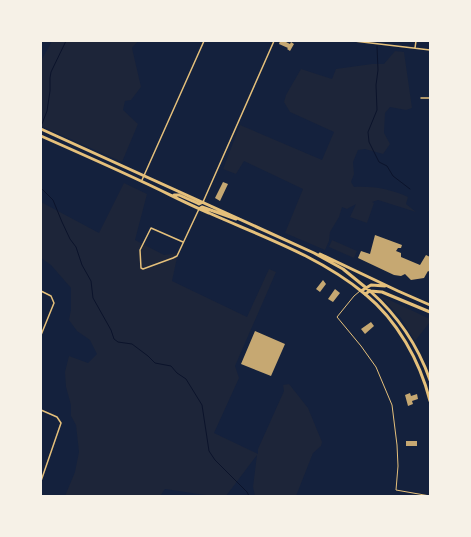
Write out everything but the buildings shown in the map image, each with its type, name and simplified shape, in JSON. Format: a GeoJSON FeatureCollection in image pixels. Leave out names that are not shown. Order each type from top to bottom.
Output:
{"type":"FeatureCollection","features":[{"type":"Feature","properties":{"kind":"main road"},"geometry":{"type":"LineString","coordinates":[[41,129],[314,253],[343,269],[366,287],[390,311],[411,340],[421,358],[430,380]]}},
{"type":"Feature","properties":{"kind":"main road"},"geometry":{"type":"LineString","coordinates":[[41,136],[142,181],[199,209],[270,240],[324,266],[361,291],[386,315],[400,334],[421,373],[430,401]]}},
{"type":"Feature","properties":{"kind":"main road"},"geometry":{"type":"LineString","coordinates":[[172,195],[179,196],[199,204],[203,202]]}},
{"type":"Feature","properties":{"kind":"main road"},"geometry":{"type":"LineString","coordinates":[[199,209],[202,207],[207,208],[246,222]]}},
{"type":"Feature","properties":{"kind":"main road"},"geometry":{"type":"LineString","coordinates":[[270,240],[273,234]]}},
{"type":"Feature","properties":{"kind":"main road"},"geometry":{"type":"LineString","coordinates":[[314,253],[325,256],[398,291]]}},
{"type":"Feature","properties":{"kind":"main road"},"geometry":{"type":"LineString","coordinates":[[361,291],[371,285],[383,285],[430,305]]}},
{"type":"Feature","properties":{"kind":"main road"},"geometry":{"type":"LineString","coordinates":[[364,294],[374,290],[388,293],[430,312]]}},
{"type":"Feature","properties":{"kind":"street"},"geometry":{"type":"LineString","coordinates":[[142,181],[204,41]]}},
{"type":"Feature","properties":{"kind":"street"},"geometry":{"type":"LineString","coordinates":[[203,202],[274,41]]}},
{"type":"Feature","properties":{"kind":"street"},"geometry":{"type":"LineString","coordinates":[[354,41],[430,50]]}},
{"type":"Feature","properties":{"kind":"street"},"geometry":{"type":"LineString","coordinates":[[415,48],[416,41]]}},
{"type":"Feature","properties":{"kind":"street"},"geometry":{"type":"LineString","coordinates":[[421,98],[430,98]]}},
{"type":"Feature","properties":{"kind":"street"},"geometry":{"type":"LineString","coordinates":[[183,242],[151,228],[140,250],[141,268],[143,269],[177,256],[199,209]]}},
{"type":"Feature","properties":{"kind":"street"},"geometry":{"type":"LineString","coordinates":[[41,291],[51,296],[54,303],[41,335]]}},
{"type":"Feature","properties":{"kind":"street"},"geometry":{"type":"LineString","coordinates":[[41,410],[57,417],[61,423],[41,481]]}},
{"type":"Feature","properties":{"kind":"lane"},"geometry":{"type":"LineString","coordinates":[[361,291],[354,296],[336,317],[361,346],[376,367],[392,405],[398,466],[396,490],[430,496]]}},
{"type":"Feature","properties":{"kind":"shaded area"},"geometry":{"type":"Polygon","coordinates":[[[52,41],[138,41],[132,48],[141,87],[131,100],[125,101],[123,110],[138,124],[122,162],[41,126],[41,61],[52,41]]]}},
{"type":"Feature","properties":{"kind":"shaded area"},"geometry":{"type":"Polygon","coordinates":[[[395,51],[404,52],[412,108],[406,110],[390,107],[385,113],[384,133],[390,144],[383,154],[365,149],[358,150],[353,162],[354,174],[351,182],[354,187],[382,189],[408,197],[406,204],[416,212],[378,200],[372,202],[374,203],[367,223],[350,217],[356,204],[347,209],[342,207],[339,217],[330,232],[329,241],[325,250],[285,233],[303,189],[244,161],[236,174],[223,169],[240,125],[322,160],[334,132],[290,112],[284,102],[286,95],[301,69],[332,79],[336,69],[372,64],[384,64],[395,51]]]}},
{"type":"Feature","properties":{"kind":"shaded area"},"geometry":{"type":"Polygon","coordinates":[[[124,183],[147,194],[135,240],[164,255],[178,253],[172,281],[247,317],[269,269],[276,272],[235,366],[239,378],[214,433],[258,454],[258,449],[284,391],[283,385],[289,384],[308,408],[322,442],[321,446],[313,453],[296,496],[255,496],[253,487],[257,455],[226,496],[212,496],[165,489],[160,496],[65,496],[75,472],[79,452],[76,425],[71,416],[71,405],[66,387],[65,372],[69,356],[88,363],[97,354],[90,340],[77,331],[69,320],[71,310],[71,288],[51,265],[41,258],[41,202],[99,233],[124,183]]]}},
{"type":"Feature","properties":{"kind":"shaded area"},"geometry":{"type":"Polygon","coordinates":[[[332,240],[357,251],[354,258],[329,247],[332,240]]]}},
{"type":"Feature","properties":{"kind":"shaded area"},"geometry":{"type":"Polygon","coordinates":[[[379,295],[430,319],[430,322],[415,341],[401,318],[379,295]]]}},
{"type":"Feature","properties":{"kind":"waterway"},"geometry":{"type":"LineString","coordinates":[[42,124],[47,111],[51,72],[66,41]]}},
{"type":"Feature","properties":{"kind":"waterway"},"geometry":{"type":"LineString","coordinates":[[377,46],[377,110],[368,132],[369,142],[379,162],[387,166],[393,176],[410,189]]}},
{"type":"Feature","properties":{"kind":"waterway"},"geometry":{"type":"LineString","coordinates":[[41,188],[53,200],[70,239],[76,247],[82,265],[91,281],[93,298],[111,330],[114,339],[118,342],[132,344],[155,363],[171,366],[177,373],[186,379],[202,405],[209,451],[215,460],[247,492],[249,496]]}}]}
